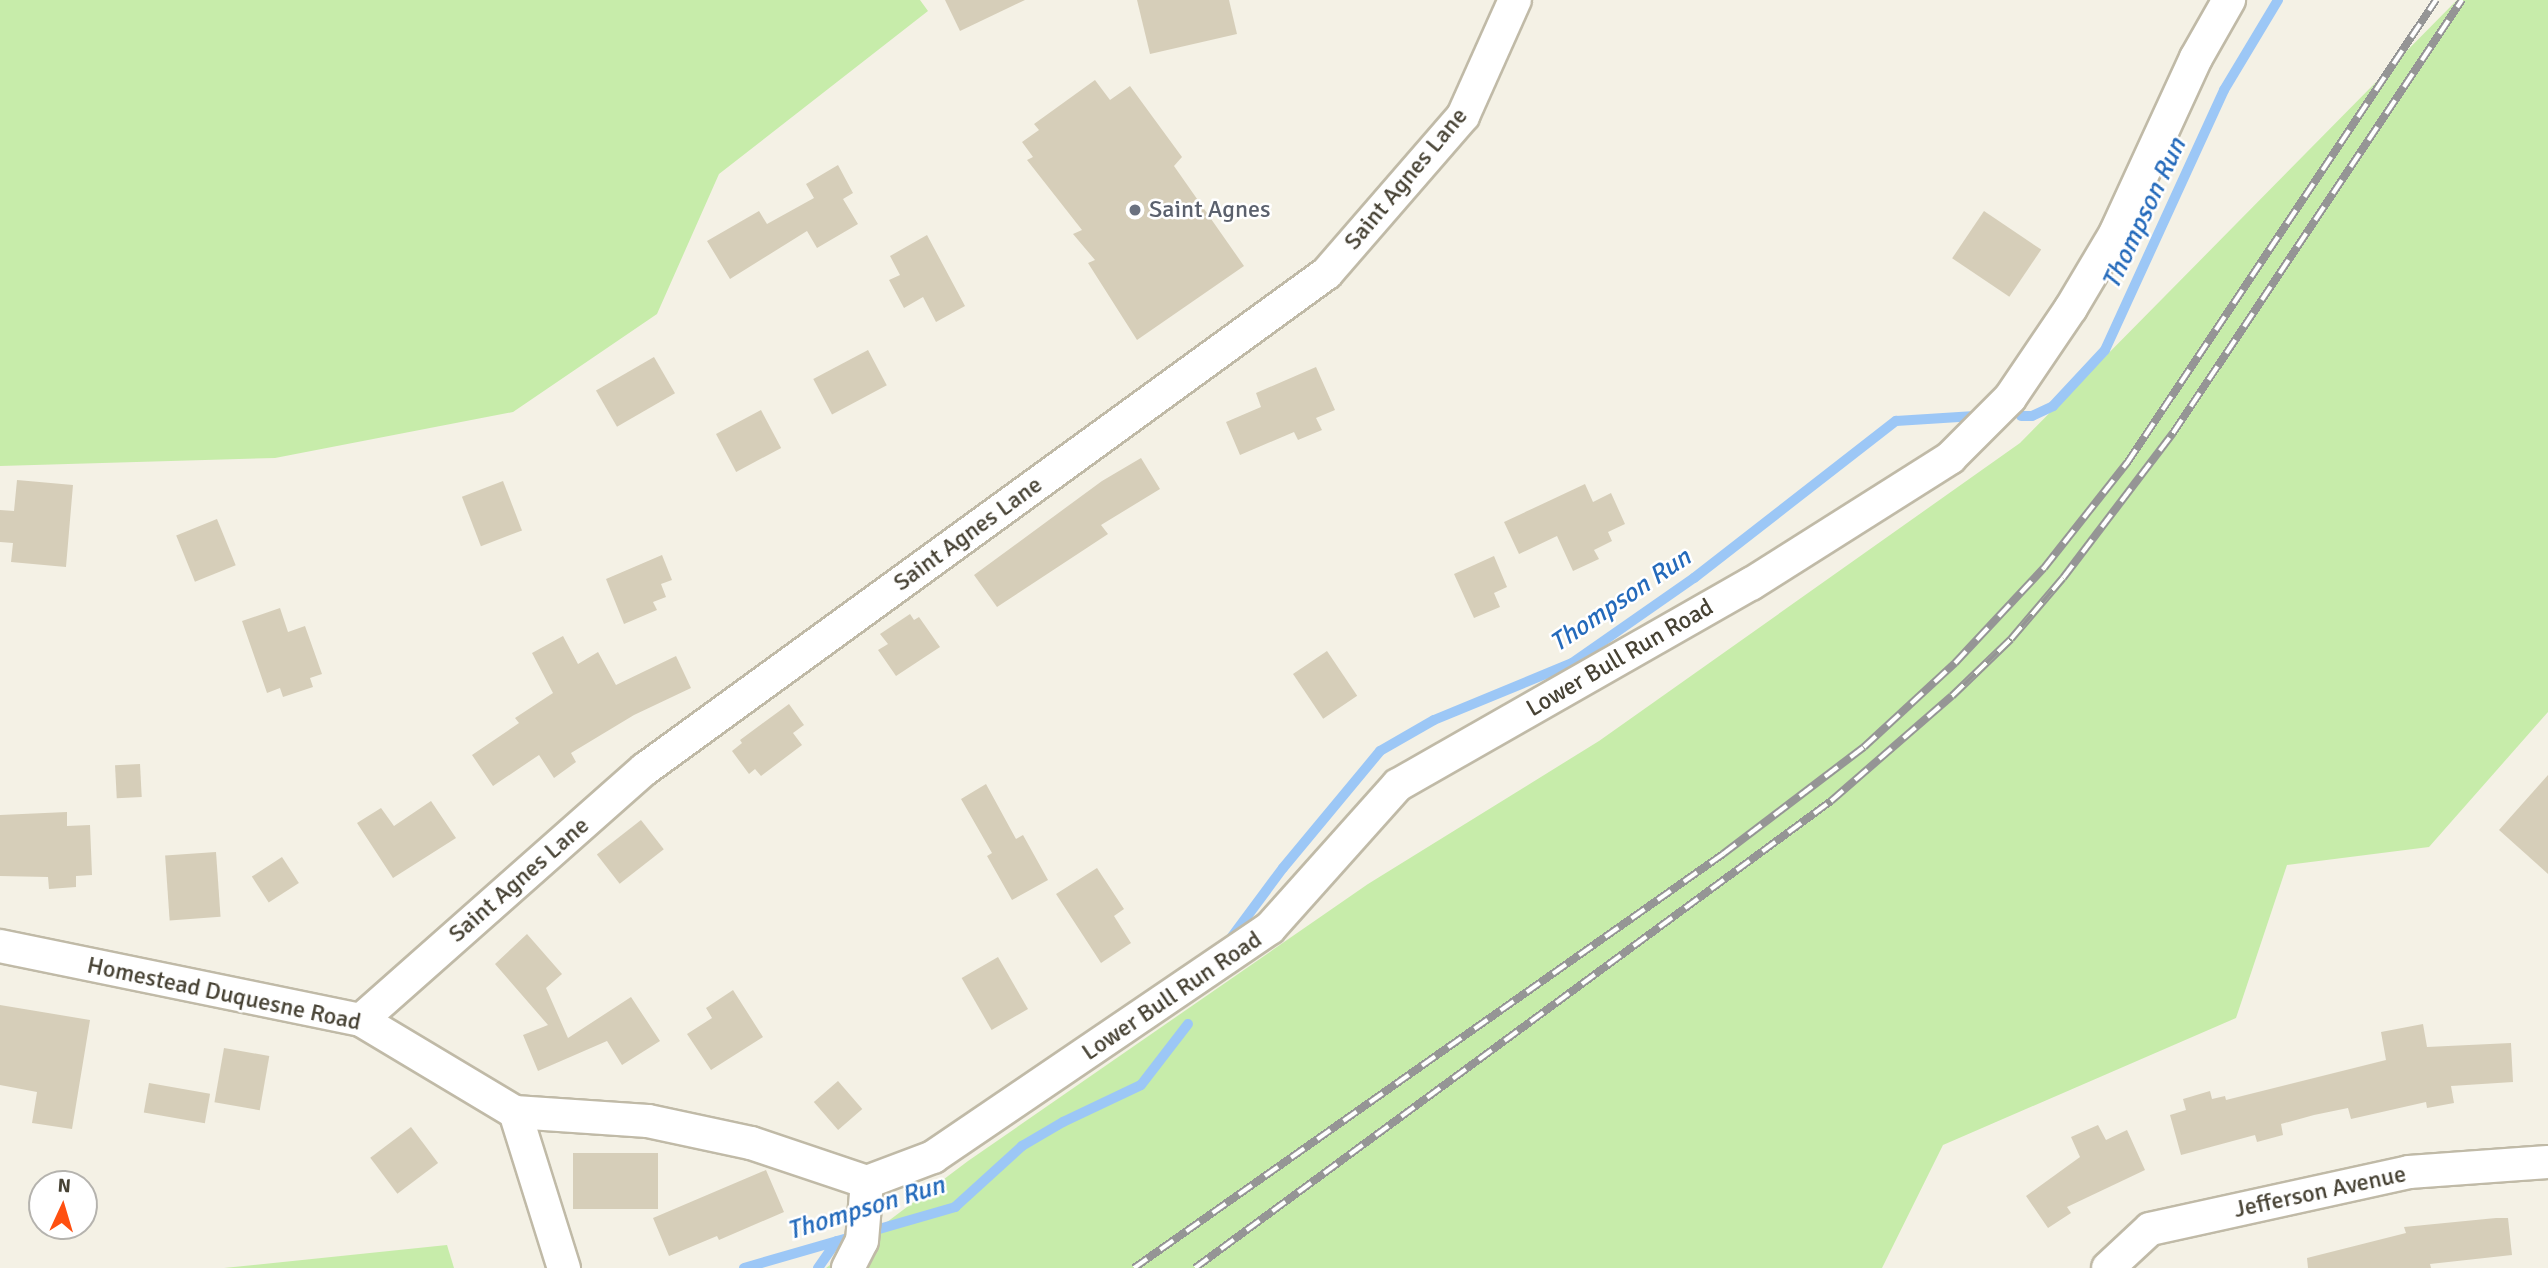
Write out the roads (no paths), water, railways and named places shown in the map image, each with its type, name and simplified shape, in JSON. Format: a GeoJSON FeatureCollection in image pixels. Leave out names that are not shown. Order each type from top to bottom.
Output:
{"type":"FeatureCollection","features":[{"type":"Feature","properties":{"kind":"street","name":"Saint Agnes Lane"},"geometry":{"type":"LineString","coordinates":[[361,1020],[645,769],[1326,273],[1463,116],[1515,0]]}},
{"type":"Feature","properties":{"kind":"street","name":"Lower Bull Run Road"},"geometry":{"type":"LineString","coordinates":[[867,1182],[933,1157],[1270,928],[1398,785],[1751,584],[1950,458],[2010,398],[2071,308],[2115,234],[2196,58],[2229,0]]}},
{"type":"Feature","properties":{"kind":"street","name":"Homestead Duquesne Road"},"geometry":{"type":"LineString","coordinates":[[0,946],[361,1020],[515,1112]]}},
{"type":"Feature","properties":{"kind":"street"},"geometry":{"type":"LineString","coordinates":[[564,1268],[515,1112],[648,1121],[751,1143],[867,1182],[858,1243]]}},
{"type":"Feature","properties":{"kind":"street","name":"Jefferson Avenue"},"geometry":{"type":"LineString","coordinates":[[2108,1268],[2150,1229],[2410,1171],[2548,1162]]}},
{"type":"Feature","properties":{"kind":"waterway","name":"Thompson Run"},"geometry":{"type":"LineString","coordinates":[[2021,416],[2032,416],[2053,406],[2105,350],[2224,90],[2278,0]]}},
{"type":"Feature","properties":{"kind":"waterway","name":"Thompson Run"},"geometry":{"type":"LineString","coordinates":[[1228,942],[1283,868],[1380,751],[1434,720],[1572,663],[1694,578],[1896,421],[1975,416]]}},
{"type":"Feature","properties":{"kind":"waterway","name":"Thompson Run"},"geometry":{"type":"LineString","coordinates":[[744,1268],[955,1207],[1022,1146],[1063,1122],[1141,1085],[1188,1024]]}},
{"type":"Feature","properties":{"kind":"waterway"},"geometry":{"type":"LineString","coordinates":[[818,1268],[837,1241]]}},
{"type":"Feature","properties":{"kind":"railway"},"geometry":{"type":"LineString","coordinates":[[1134,1268],[1723,854],[1864,747],[1955,663],[2044,568],[2127,463],[2436,0]]}},
{"type":"Feature","properties":{"kind":"railway"},"geometry":{"type":"LineString","coordinates":[[1195,1268],[1831,801],[1952,696],[2011,639],[2063,578],[2173,433],[2462,0]]}},
{"type":"Feature","properties":{"kind":"place","name":"Saint Agnes"},"geometry":{"type":"Point","coordinates":[1135,210]}}]}
